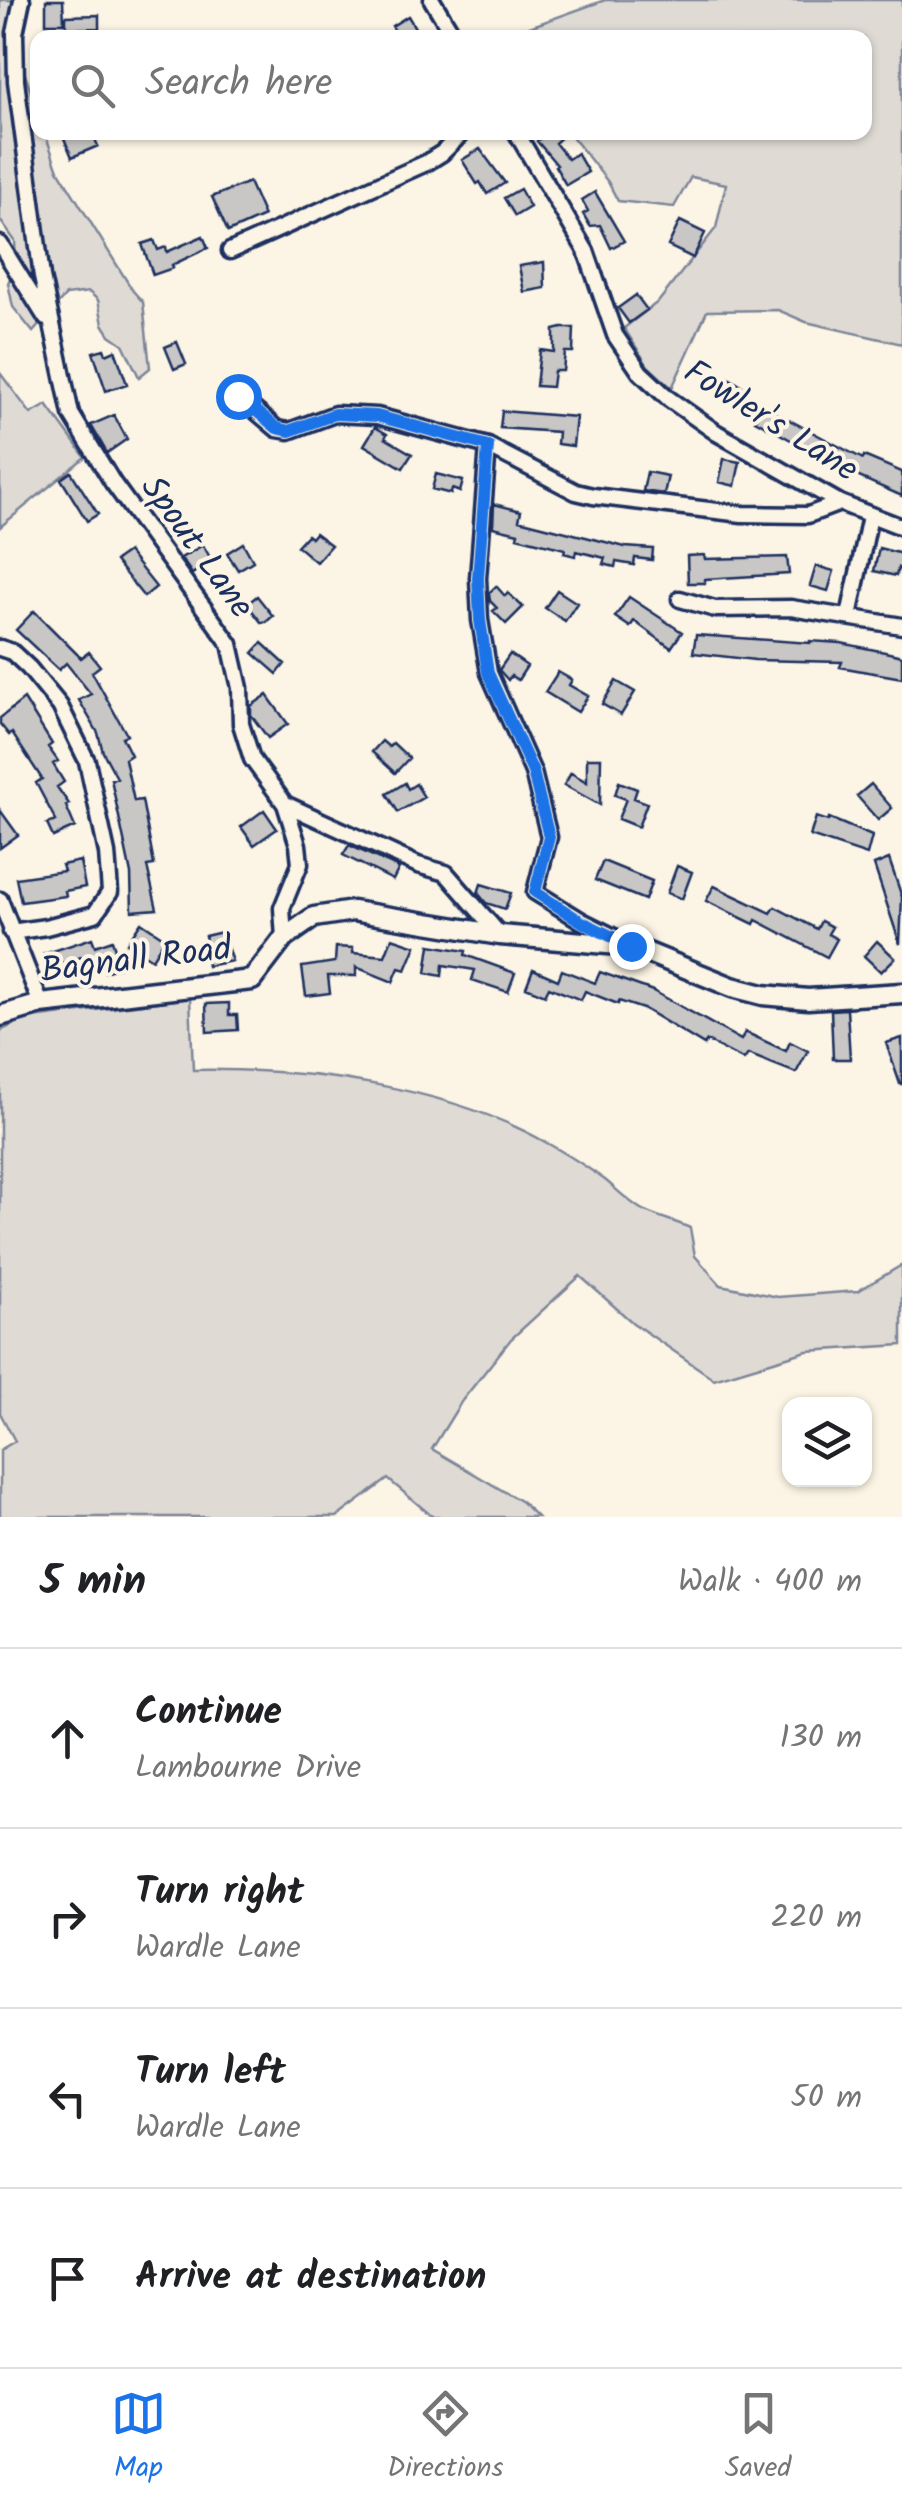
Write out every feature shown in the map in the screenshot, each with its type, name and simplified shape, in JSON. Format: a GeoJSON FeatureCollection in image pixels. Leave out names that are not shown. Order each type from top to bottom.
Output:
{"type":"FeatureCollection","features":[{"type":"Feature","properties":{"kind":"street"},"geometry":{"type":"LineString","coordinates":[[22,0],[15,32],[16,80],[51,328]]}},
{"type":"Feature","properties":{"kind":"street"},"geometry":{"type":"LineString","coordinates":[[432,0],[450,30]]}},
{"type":"Feature","properties":{"kind":"street"},"geometry":{"type":"LineString","coordinates":[[230,251],[426,163],[455,140]]}},
{"type":"Feature","properties":{"kind":"street","name":"Fowler's Lane"},"geometry":{"type":"LineString","coordinates":[[521,140],[586,251],[615,334],[640,372],[669,399],[717,432],[840,503],[902,527]]}},
{"type":"Feature","properties":{"kind":"street"},"geometry":{"type":"LineString","coordinates":[[0,244],[51,328]]}},
{"type":"Feature","properties":{"kind":"street","name":"Spout Lane"},"geometry":{"type":"LineString","coordinates":[[51,328],[71,414],[83,437],[178,576],[230,644],[240,688],[240,724],[252,759],[284,804],[298,845],[300,864],[282,908],[284,938]]}},
{"type":"Feature","properties":{"kind":"street"},"geometry":{"type":"LineString","coordinates":[[238,396],[277,428],[289,431],[335,414],[377,416],[488,446],[576,492],[593,496],[742,514],[808,515],[840,503]]}},
{"type":"Feature","properties":{"kind":"street"},"geometry":{"type":"LineString","coordinates":[[488,446],[478,578],[480,620],[488,673],[533,772],[549,837],[535,892],[582,922],[631,946]]}},
{"type":"Feature","properties":{"kind":"street"},"geometry":{"type":"LineString","coordinates":[[849,616],[870,516]]}},
{"type":"Feature","properties":{"kind":"street"},"geometry":{"type":"LineString","coordinates":[[680,600],[715,608],[791,608],[902,626]]}},
{"type":"Feature","properties":{"kind":"street"},"geometry":{"type":"LineString","coordinates":[[0,648],[12,652],[29,668],[60,706],[87,761],[108,853],[110,892],[95,914],[12,932]]}},
{"type":"Feature","properties":{"kind":"street"},"geometry":{"type":"LineString","coordinates":[[284,804],[418,865],[446,873],[500,934]]}},
{"type":"Feature","properties":{"kind":"street"},"geometry":{"type":"LineString","coordinates":[[0,900],[41,1004]]}},
{"type":"Feature","properties":{"kind":"street","name":"Bagnall Road"},"geometry":{"type":"LineString","coordinates":[[0,1016],[41,1004],[252,980],[284,938],[314,917],[353,911],[500,934],[631,946],[763,995],[808,998],[902,993]]}},
{"type":"Feature","properties":{"kind":"shaded area"},"geometry":{"type":"Polygon","coordinates":[[[0,0],[17,0],[7,42],[11,66],[24,71],[30,89],[30,140],[47,140],[57,168],[143,302],[150,368],[139,377],[123,344],[103,324],[98,300],[89,292],[66,295],[33,332],[13,307],[8,283],[16,263],[15,241],[0,220],[0,0]]]}},
{"type":"Feature","properties":{"kind":"shaded area"},"geometry":{"type":"Polygon","coordinates":[[[605,0],[902,0],[902,344],[806,322],[778,310],[707,311],[672,388],[648,366],[624,328],[659,301],[716,228],[726,184],[691,177],[674,207],[618,201],[575,140],[872,140],[872,30],[521,30],[605,0]]]}},
{"type":"Feature","properties":{"kind":"shaded area"},"geometry":{"type":"Polygon","coordinates":[[[0,373],[31,414],[47,405],[85,457],[0,527],[0,373]]]}},
{"type":"Feature","properties":{"kind":"shaded area"},"geometry":{"type":"Polygon","coordinates":[[[190,998],[193,1070],[282,1073],[375,1084],[421,1094],[508,1123],[577,1161],[641,1209],[690,1228],[695,1256],[721,1285],[778,1297],[858,1291],[902,1265],[902,1345],[807,1351],[714,1379],[633,1323],[580,1276],[511,1339],[461,1402],[432,1449],[522,1502],[537,1517],[433,1517],[388,1479],[337,1517],[0,1517],[0,1450],[15,1441],[0,1413],[0,1031],[25,1019],[190,998]]]}},
{"type":"Feature","properties":{"kind":"building"},"geometry":{"type":"Polygon","coordinates":[[[46,0],[63,0],[64,23],[46,23],[46,0]]]}},
{"type":"Feature","properties":{"kind":"building"},"geometry":{"type":"Polygon","coordinates":[[[99,15],[99,28],[66,29],[66,16],[99,15]]]}},
{"type":"Feature","properties":{"kind":"building"},"geometry":{"type":"Polygon","coordinates":[[[408,16],[416,30],[394,30],[392,26],[408,16]]]}},
{"type":"Feature","properties":{"kind":"building"},"geometry":{"type":"Polygon","coordinates":[[[65,140],[95,140],[98,146],[72,157],[65,140]]]}},
{"type":"Feature","properties":{"kind":"building"},"geometry":{"type":"Polygon","coordinates":[[[558,140],[555,143],[568,159],[577,153],[588,172],[566,185],[557,165],[537,141],[558,140]]]}},
{"type":"Feature","properties":{"kind":"building"},"geometry":{"type":"Polygon","coordinates":[[[480,149],[505,183],[487,194],[462,160],[480,149]]]}},
{"type":"Feature","properties":{"kind":"building"},"geometry":{"type":"Polygon","coordinates":[[[249,182],[264,216],[228,232],[212,197],[249,182]]]}},
{"type":"Feature","properties":{"kind":"building"},"geometry":{"type":"Polygon","coordinates":[[[520,189],[530,207],[515,216],[504,198],[520,189]]]}},
{"type":"Feature","properties":{"kind":"building"},"geometry":{"type":"Polygon","coordinates":[[[595,192],[624,241],[611,248],[600,225],[590,226],[583,214],[588,211],[582,200],[595,192]]]}},
{"type":"Feature","properties":{"kind":"building"},"geometry":{"type":"Polygon","coordinates":[[[680,221],[705,233],[693,258],[668,246],[680,221]]]}},
{"type":"Feature","properties":{"kind":"building"},"geometry":{"type":"Polygon","coordinates":[[[203,236],[208,248],[153,275],[142,244],[154,240],[158,250],[166,247],[167,252],[203,236]]]}},
{"type":"Feature","properties":{"kind":"building"},"geometry":{"type":"Polygon","coordinates":[[[544,262],[545,288],[524,292],[519,266],[544,262]]]}},
{"type":"Feature","properties":{"kind":"building"},"geometry":{"type":"Polygon","coordinates":[[[636,295],[647,310],[629,323],[618,308],[636,295]]]}},
{"type":"Feature","properties":{"kind":"building"},"geometry":{"type":"Polygon","coordinates":[[[574,328],[573,352],[565,352],[563,371],[554,371],[552,387],[536,386],[540,350],[554,352],[554,330],[574,328]]]}},
{"type":"Feature","properties":{"kind":"building"},"geometry":{"type":"Polygon","coordinates":[[[177,342],[186,364],[174,369],[165,347],[177,342]]]}},
{"type":"Feature","properties":{"kind":"building"},"geometry":{"type":"Polygon","coordinates":[[[104,349],[106,354],[115,350],[127,384],[106,391],[93,352],[104,349]]]}},
{"type":"Feature","properties":{"kind":"building"},"geometry":{"type":"Polygon","coordinates":[[[727,377],[748,390],[738,405],[718,392],[727,377]]]}},
{"type":"Feature","properties":{"kind":"building"},"geometry":{"type":"Polygon","coordinates":[[[763,406],[863,459],[864,456],[902,472],[902,496],[852,474],[755,420],[763,406]]]}},
{"type":"Feature","properties":{"kind":"building"},"geometry":{"type":"Polygon","coordinates":[[[502,411],[576,417],[573,446],[557,444],[558,432],[500,428],[502,411]]]}},
{"type":"Feature","properties":{"kind":"building"},"geometry":{"type":"Polygon","coordinates":[[[114,415],[127,439],[107,453],[91,425],[114,415]]]}},
{"type":"Feature","properties":{"kind":"building"},"geometry":{"type":"Polygon","coordinates":[[[375,427],[412,454],[403,468],[364,445],[375,427]]]}},
{"type":"Feature","properties":{"kind":"building"},"geometry":{"type":"Polygon","coordinates":[[[724,459],[740,462],[735,486],[719,482],[724,459]]]}},
{"type":"Feature","properties":{"kind":"building"},"geometry":{"type":"Polygon","coordinates":[[[71,472],[98,514],[87,521],[61,479],[71,472]]]}},
{"type":"Feature","properties":{"kind":"building"},"geometry":{"type":"Polygon","coordinates":[[[647,472],[668,476],[664,494],[643,491],[647,472]]]}},
{"type":"Feature","properties":{"kind":"building"},"geometry":{"type":"Polygon","coordinates":[[[436,474],[463,481],[460,492],[432,489],[436,474]]]}},
{"type":"Feature","properties":{"kind":"building"},"geometry":{"type":"Polygon","coordinates":[[[494,504],[521,511],[519,520],[625,547],[653,549],[652,560],[635,558],[634,565],[616,562],[615,567],[603,564],[605,558],[576,551],[575,556],[564,553],[565,549],[517,537],[518,533],[493,527],[494,504]]]}},
{"type":"Feature","properties":{"kind":"building"},"geometry":{"type":"Polygon","coordinates":[[[315,533],[331,545],[316,562],[297,546],[307,535],[311,538],[315,533]]]}},
{"type":"Feature","properties":{"kind":"building"},"geometry":{"type":"Polygon","coordinates":[[[243,543],[253,561],[238,570],[227,553],[243,543]]]}},
{"type":"Feature","properties":{"kind":"building"},"geometry":{"type":"Polygon","coordinates":[[[203,545],[212,561],[192,574],[181,558],[203,545]]]}},
{"type":"Feature","properties":{"kind":"building"},"geometry":{"type":"Polygon","coordinates":[[[879,548],[902,554],[902,571],[898,568],[896,576],[874,571],[879,548]]]}},
{"type":"Feature","properties":{"kind":"building"},"geometry":{"type":"Polygon","coordinates":[[[128,552],[156,587],[144,597],[115,561],[128,552]]]}},
{"type":"Feature","properties":{"kind":"building"},"geometry":{"type":"Polygon","coordinates":[[[704,555],[705,559],[787,557],[789,574],[688,583],[687,556],[704,555]]]}},
{"type":"Feature","properties":{"kind":"building"},"geometry":{"type":"Polygon","coordinates":[[[816,566],[834,571],[828,591],[810,586],[816,566]]]}},
{"type":"Feature","properties":{"kind":"building"},"geometry":{"type":"Polygon","coordinates":[[[496,586],[523,607],[506,624],[493,611],[497,608],[490,601],[489,593],[496,586]]]}},
{"type":"Feature","properties":{"kind":"building"},"geometry":{"type":"Polygon","coordinates":[[[557,590],[577,603],[565,621],[545,608],[557,590]]]}},
{"type":"Feature","properties":{"kind":"building"},"geometry":{"type":"Polygon","coordinates":[[[257,596],[273,616],[266,622],[261,622],[247,604],[257,596]]]}},
{"type":"Feature","properties":{"kind":"building"},"geometry":{"type":"Polygon","coordinates":[[[629,597],[682,632],[671,648],[634,621],[630,627],[615,617],[629,597]]]}},
{"type":"Feature","properties":{"kind":"building"},"geometry":{"type":"Polygon","coordinates":[[[34,611],[81,658],[89,652],[100,666],[92,672],[127,735],[122,737],[131,755],[125,759],[134,801],[142,800],[154,865],[147,866],[157,909],[132,911],[131,874],[111,779],[117,778],[79,700],[91,694],[66,663],[59,670],[16,630],[34,611]]]}},
{"type":"Feature","properties":{"kind":"building"},"geometry":{"type":"Polygon","coordinates":[[[696,635],[841,643],[885,652],[902,656],[902,678],[840,667],[842,662],[755,660],[693,653],[696,635]]]}},
{"type":"Feature","properties":{"kind":"building"},"geometry":{"type":"Polygon","coordinates":[[[262,643],[285,664],[277,674],[253,653],[262,643]]]}},
{"type":"Feature","properties":{"kind":"building"},"geometry":{"type":"Polygon","coordinates":[[[510,654],[527,666],[518,680],[511,676],[508,680],[499,670],[510,654]]]}},
{"type":"Feature","properties":{"kind":"building"},"geometry":{"type":"Polygon","coordinates":[[[558,672],[572,680],[569,685],[588,696],[578,712],[545,692],[558,672]]]}},
{"type":"Feature","properties":{"kind":"building"},"geometry":{"type":"Polygon","coordinates":[[[616,681],[635,692],[621,715],[602,704],[616,681]]]}},
{"type":"Feature","properties":{"kind":"building"},"geometry":{"type":"Polygon","coordinates":[[[267,695],[288,724],[268,738],[251,715],[251,706],[267,695]]]}},
{"type":"Feature","properties":{"kind":"building"},"geometry":{"type":"Polygon","coordinates":[[[24,699],[52,744],[48,747],[58,761],[53,764],[64,782],[57,787],[69,804],[66,806],[75,827],[53,837],[47,824],[56,821],[36,783],[42,779],[12,733],[9,735],[0,724],[0,718],[24,699]]]}},
{"type":"Feature","properties":{"kind":"building"},"geometry":{"type":"Polygon","coordinates":[[[382,741],[389,747],[393,743],[409,758],[395,773],[372,752],[382,741]]]}},
{"type":"Feature","properties":{"kind":"building"},"geometry":{"type":"Polygon","coordinates":[[[587,758],[601,758],[600,805],[564,785],[571,773],[587,782],[587,758]]]}},
{"type":"Feature","properties":{"kind":"building"},"geometry":{"type":"Polygon","coordinates":[[[619,782],[637,789],[634,798],[647,803],[638,827],[618,819],[626,799],[615,795],[619,782]]]}},
{"type":"Feature","properties":{"kind":"building"},"geometry":{"type":"Polygon","coordinates":[[[405,783],[408,789],[416,784],[424,797],[398,812],[387,794],[405,783]]]}},
{"type":"Feature","properties":{"kind":"building"},"geometry":{"type":"Polygon","coordinates":[[[871,784],[892,808],[878,820],[857,796],[871,784]]]}},
{"type":"Feature","properties":{"kind":"building"},"geometry":{"type":"Polygon","coordinates":[[[0,810],[18,835],[0,848],[0,810]]]}},
{"type":"Feature","properties":{"kind":"building"},"geometry":{"type":"Polygon","coordinates":[[[264,810],[277,829],[254,845],[241,827],[264,810]]]}},
{"type":"Feature","properties":{"kind":"building"},"geometry":{"type":"Polygon","coordinates":[[[816,817],[828,821],[829,818],[872,836],[867,855],[810,836],[816,817]]]}},
{"type":"Feature","properties":{"kind":"building"},"geometry":{"type":"Polygon","coordinates":[[[349,845],[399,868],[393,880],[343,855],[349,845]]]}},
{"type":"Feature","properties":{"kind":"building"},"geometry":{"type":"Polygon","coordinates":[[[889,859],[902,897],[900,944],[874,865],[889,859]]]}},
{"type":"Feature","properties":{"kind":"building"},"geometry":{"type":"Polygon","coordinates":[[[80,861],[85,887],[65,891],[66,896],[21,902],[16,878],[64,871],[62,865],[80,861]]]}},
{"type":"Feature","properties":{"kind":"building"},"geometry":{"type":"Polygon","coordinates":[[[603,861],[652,881],[645,900],[595,880],[603,861]]]}},
{"type":"Feature","properties":{"kind":"building"},"geometry":{"type":"Polygon","coordinates":[[[677,866],[692,872],[682,899],[667,893],[677,866]]]}},
{"type":"Feature","properties":{"kind":"building"},"geometry":{"type":"Polygon","coordinates":[[[481,884],[511,893],[505,909],[486,903],[478,893],[481,884]]]}},
{"type":"Feature","properties":{"kind":"building"},"geometry":{"type":"Polygon","coordinates":[[[714,886],[771,913],[775,907],[817,929],[821,921],[832,927],[828,934],[837,939],[827,957],[756,920],[754,924],[706,901],[714,886]]]}},
{"type":"Feature","properties":{"kind":"building"},"geometry":{"type":"Polygon","coordinates":[[[141,922],[165,938],[152,959],[127,943],[141,922]]]}},
{"type":"Feature","properties":{"kind":"building"},"geometry":{"type":"Polygon","coordinates":[[[222,932],[232,961],[207,966],[205,936],[222,932]]]}},
{"type":"Feature","properties":{"kind":"building"},"geometry":{"type":"Polygon","coordinates":[[[92,938],[95,946],[112,940],[118,958],[124,948],[129,964],[105,972],[102,962],[84,968],[81,957],[48,968],[44,954],[92,938]]]}},
{"type":"Feature","properties":{"kind":"building"},"geometry":{"type":"Polygon","coordinates":[[[392,938],[416,946],[406,970],[399,968],[393,982],[356,967],[356,976],[328,976],[330,993],[306,996],[302,967],[335,962],[336,947],[385,956],[392,938]]]}},
{"type":"Feature","properties":{"kind":"building"},"geometry":{"type":"Polygon","coordinates":[[[877,941],[895,958],[881,972],[864,956],[877,941]]]}},
{"type":"Feature","properties":{"kind":"building"},"geometry":{"type":"Polygon","coordinates":[[[430,945],[466,951],[465,955],[515,973],[508,992],[472,980],[475,970],[443,965],[442,976],[426,973],[430,945]]]}},
{"type":"Feature","properties":{"kind":"building"},"geometry":{"type":"Polygon","coordinates":[[[533,969],[558,980],[562,970],[595,983],[600,972],[653,991],[741,1040],[745,1032],[786,1051],[790,1042],[808,1051],[796,1073],[748,1054],[744,1060],[707,1041],[704,1045],[646,1010],[585,991],[581,1000],[549,987],[545,995],[526,987],[533,969]]]}},
{"type":"Feature","properties":{"kind":"building"},"geometry":{"type":"Polygon","coordinates":[[[229,1003],[229,1015],[237,1015],[238,1030],[207,1032],[206,1004],[229,1003]]]}},
{"type":"Feature","properties":{"kind":"building"},"geometry":{"type":"Polygon","coordinates":[[[847,1009],[850,1059],[833,1059],[831,1010],[847,1009]]]}},
{"type":"Feature","properties":{"kind":"building"},"geometry":{"type":"Polygon","coordinates":[[[902,1038],[902,1084],[900,1084],[886,1043],[902,1038]]]}},
{"type":"Feature","properties":{"kind":"route"},"geometry":{"type":"LineString","coordinates":[[238,396],[277,428],[289,431],[335,414],[377,416],[488,446],[478,578],[480,620],[488,673],[533,772],[549,837],[535,892],[582,922],[631,946]]}}]}
